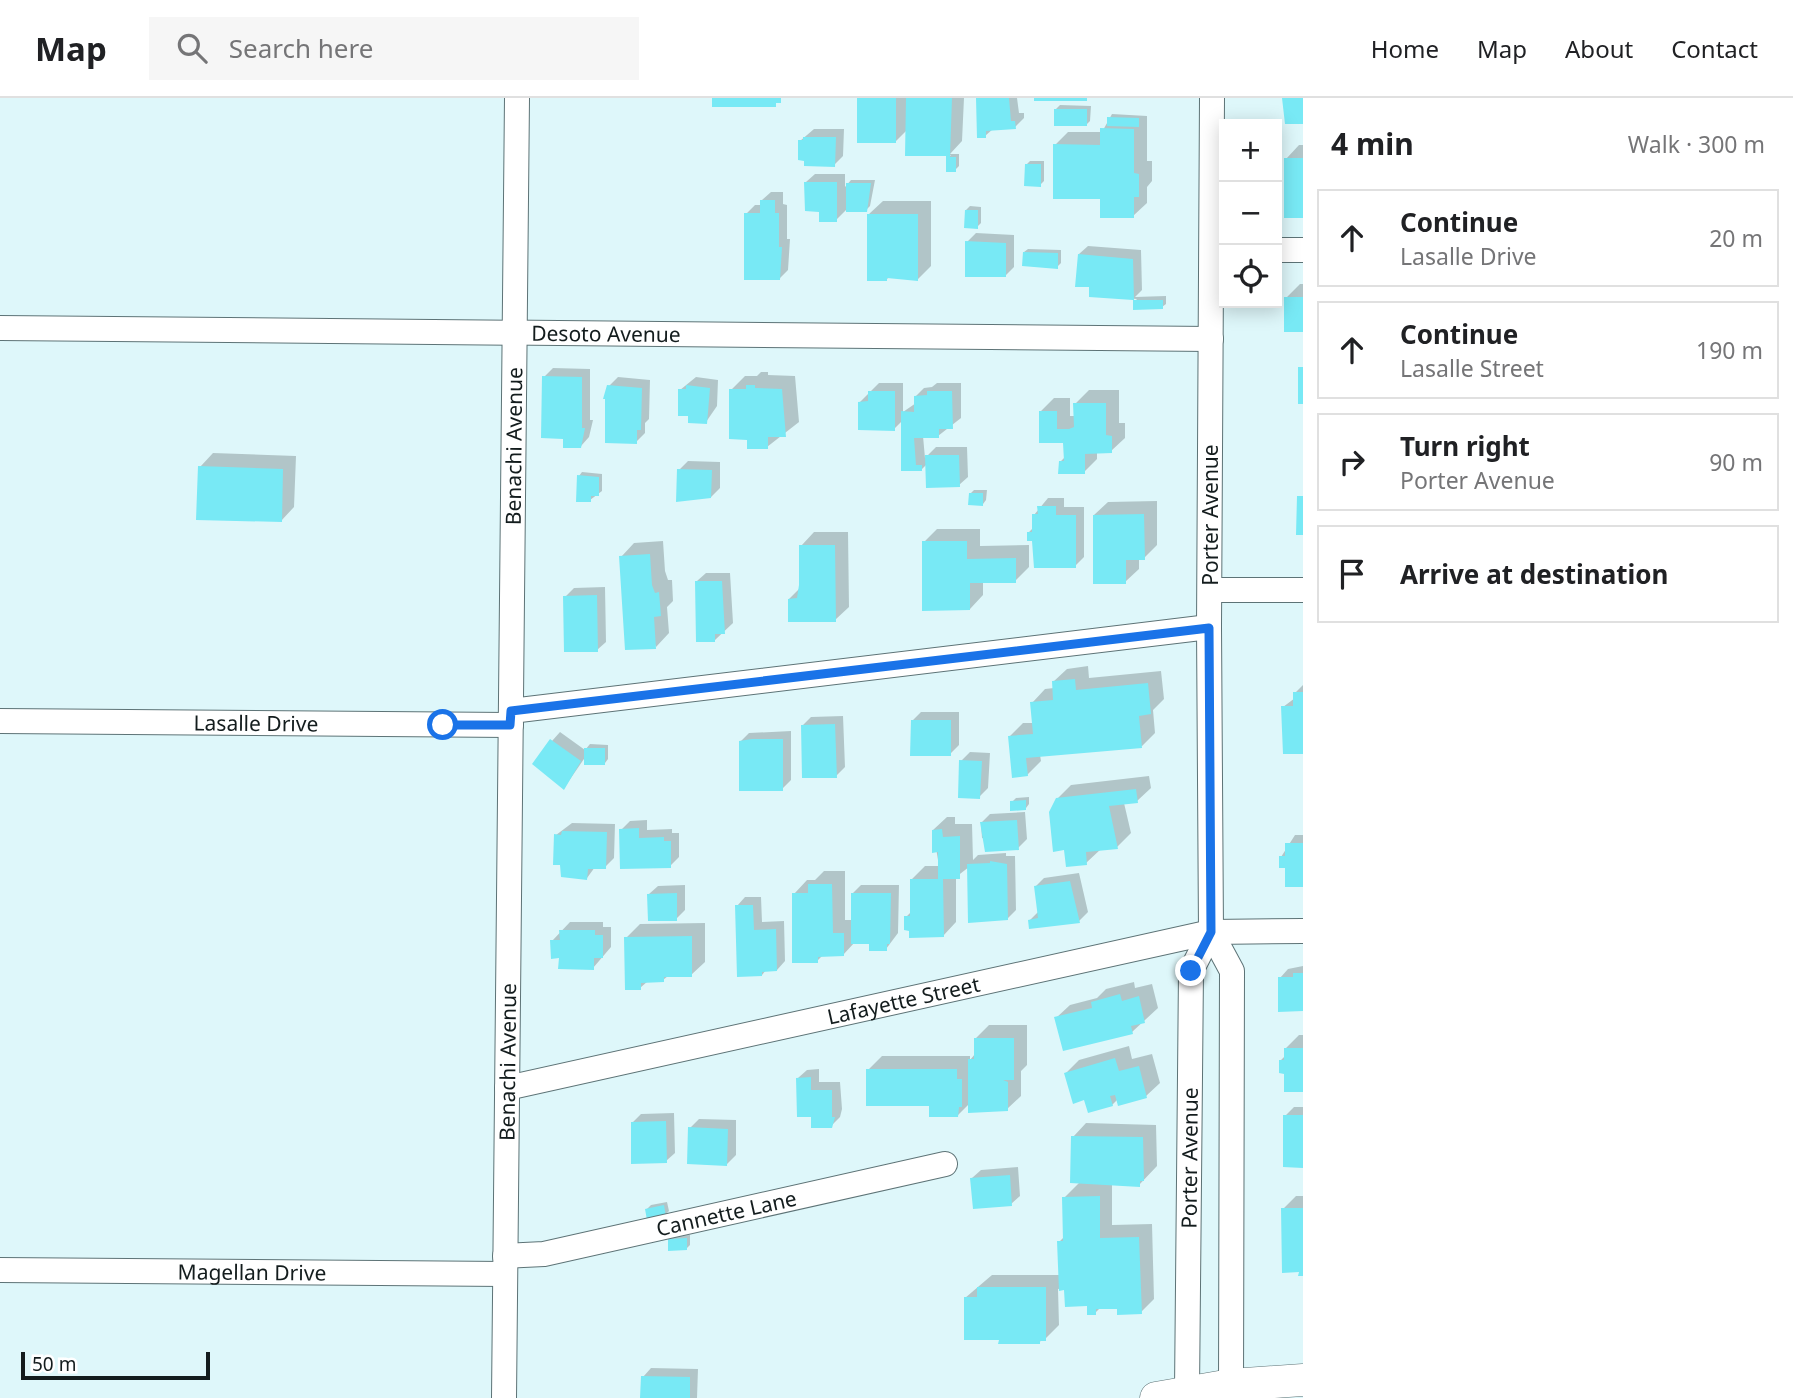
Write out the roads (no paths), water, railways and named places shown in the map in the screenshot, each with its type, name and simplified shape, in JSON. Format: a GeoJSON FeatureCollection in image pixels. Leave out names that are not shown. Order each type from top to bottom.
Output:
{"type":"FeatureCollection","features":[{"type":"Feature","properties":{"kind":"street","name":"Benachi Avenue"},"geometry":{"type":"LineString","coordinates":[[504,1398],[517,98]]}},
{"type":"Feature","properties":{"kind":"street","name":"Porter Avenue"},"geometry":{"type":"LineString","coordinates":[[1187,1391],[1191,971],[1211,932],[1209,628],[1212,340],[1218,250],[1212,98]]}},
{"type":"Feature","properties":{"kind":"street"},"geometry":{"type":"LineString","coordinates":[[1282,250],[1303,250]]}},
{"type":"Feature","properties":{"kind":"street","name":"Desoto Avenue"},"geometry":{"type":"LineString","coordinates":[[0,328],[1212,340]]}},
{"type":"Feature","properties":{"kind":"street"},"geometry":{"type":"LineString","coordinates":[[1210,590],[1303,590]]}},
{"type":"Feature","properties":{"kind":"street","name":"Lasalle Drive"},"geometry":{"type":"LineString","coordinates":[[0,721],[511,718],[1209,628]]}},
{"type":"Feature","properties":{"kind":"street","name":"Lafayette Street"},"geometry":{"type":"LineString","coordinates":[[507,1088],[1211,932],[1303,931]]}},
{"type":"Feature","properties":{"kind":"street","name":"Porter Avenue"},"geometry":{"type":"LineString","coordinates":[[1211,932],[1232,971],[1231,1385]]}},
{"type":"Feature","properties":{"kind":"street","name":"Cannette Lane"},"geometry":{"type":"LineString","coordinates":[[505,1265],[945,1164]]}},
{"type":"Feature","properties":{"kind":"street","name":"Magellan Drive"},"geometry":{"type":"LineString","coordinates":[[0,1270],[505,1265]]}},
{"type":"Feature","properties":{"kind":"street"},"geometry":{"type":"LineString","coordinates":[[1156,1398],[1231,1385],[1303,1380]]}}]}
